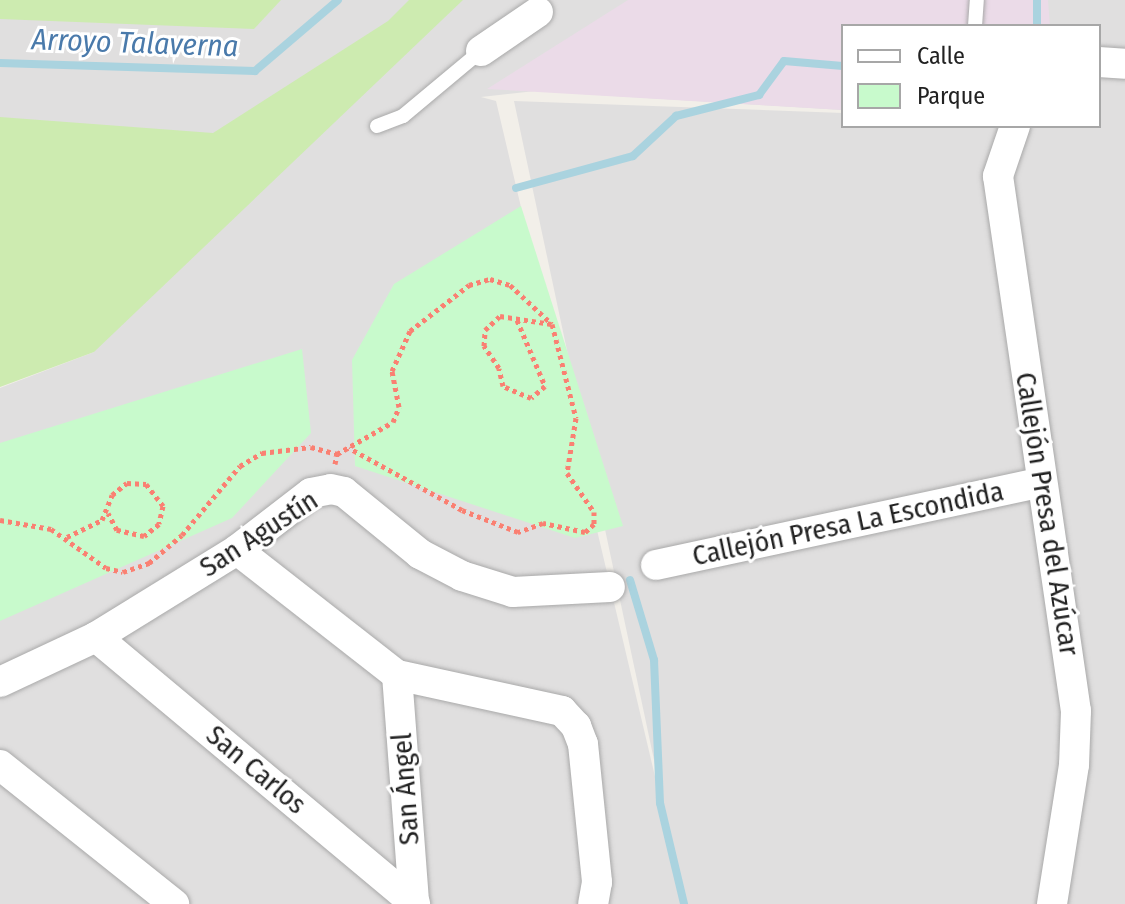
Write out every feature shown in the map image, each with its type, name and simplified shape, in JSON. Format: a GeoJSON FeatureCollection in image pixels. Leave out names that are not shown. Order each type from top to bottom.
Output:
{"type":"FeatureCollection","features":[{"type":"Feature","properties":{"kind":"street"},"geometry":{"type":"LineString","coordinates":[[481,51],[547,6]]}},
{"type":"Feature","properties":{"kind":"street"},"geometry":{"type":"LineString","coordinates":[[1101,62],[1125,64]]}},
{"type":"Feature","properties":{"kind":"street","name":"Callejón Presa del Azúcar"},"geometry":{"type":"LineString","coordinates":[[1014,128],[998,176],[1039,483],[1065,615],[1076,711],[1074,765],[1052,904]]}},
{"type":"Feature","properties":{"kind":"street","name":"Callejón Presa La Escondida"},"geometry":{"type":"LineString","coordinates":[[656,565],[1039,483]]}},
{"type":"Feature","properties":{"kind":"street","name":"San Agustín"},"geometry":{"type":"LineString","coordinates":[[0,682],[96,637],[237,550],[311,493],[331,489],[356,500],[420,554],[462,576],[513,592],[610,587]]}},
{"type":"Feature","properties":{"kind":"street"},"geometry":{"type":"LineString","coordinates":[[237,550],[397,675],[451,690],[543,703],[576,726],[583,744],[597,882],[593,904]]}},
{"type":"Feature","properties":{"kind":"street","name":"San Carlos"},"geometry":{"type":"LineString","coordinates":[[96,637],[415,903]]}},
{"type":"Feature","properties":{"kind":"street","name":"San Ángel"},"geometry":{"type":"LineString","coordinates":[[397,675],[415,903]]}},
{"type":"Feature","properties":{"kind":"street"},"geometry":{"type":"LineString","coordinates":[[0,765],[174,904]]}},
{"type":"Feature","properties":{"kind":"lane"},"geometry":{"type":"LineString","coordinates":[[975,24],[977,0]]}},
{"type":"Feature","properties":{"kind":"lane"},"geometry":{"type":"LineString","coordinates":[[377,126],[403,116],[481,51]]}},
{"type":"Feature","properties":{"kind":"path"},"geometry":{"type":"LineString","coordinates":[[0,520],[31,521],[66,537],[106,568],[123,572],[149,563],[182,535],[240,466],[262,453],[311,447],[337,454],[393,422],[399,407],[392,371],[410,331],[469,285],[490,279],[510,285],[552,324],[576,418],[567,473],[594,512],[590,530],[543,523],[518,532],[462,510],[349,448]]}},
{"type":"Feature","properties":{"kind":"path"},"geometry":{"type":"LineString","coordinates":[[517,320],[545,386],[531,398],[503,386],[499,368],[484,346],[491,322],[509,315],[517,320],[552,324]]}},
{"type":"Feature","properties":{"kind":"path"},"geometry":{"type":"LineString","coordinates":[[331,489],[337,454]]}},
{"type":"Feature","properties":{"kind":"path"},"geometry":{"type":"LineString","coordinates":[[66,537],[93,528],[108,513],[112,495],[137,482],[154,489],[163,506],[159,524],[144,536],[117,530],[108,513]]}},
{"type":"Feature","properties":{"kind":"shaded area"},"geometry":{"type":"Polygon","coordinates":[[[0,0],[1125,0],[1125,904],[0,904],[0,388],[94,352],[0,360],[0,0]],[[841,24],[841,110],[535,91],[481,97],[496,101],[681,887],[514,101],[841,113],[841,128],[1101,128],[1101,24],[841,24]]]}},
{"type":"Feature","properties":{"kind":"shaded area"},"geometry":{"type":"Polygon","coordinates":[[[628,0],[1048,0],[1050,24],[841,24],[841,110],[487,89],[628,0]]]}},
{"type":"Feature","properties":{"kind":"green space"},"geometry":{"type":"Polygon","coordinates":[[[0,0],[281,0],[254,29],[0,19],[0,0]]]}},
{"type":"Feature","properties":{"kind":"green space"},"geometry":{"type":"Polygon","coordinates":[[[409,0],[463,0],[94,352],[0,387],[0,117],[213,133],[388,21],[409,0]]]}},
{"type":"Feature","properties":{"kind":"green space"},"geometry":{"type":"Polygon","coordinates":[[[521,206],[623,526],[575,538],[355,466],[352,360],[394,284],[521,206]]]}},
{"type":"Feature","properties":{"kind":"green space"},"geometry":{"type":"Polygon","coordinates":[[[302,349],[311,433],[232,518],[0,621],[0,443],[302,349]]]}},
{"type":"Feature","properties":{"kind":"waterway","name":"Arroyo Talaverna"},"geometry":{"type":"LineString","coordinates":[[0,63],[255,71],[338,0]]}},
{"type":"Feature","properties":{"kind":"waterway"},"geometry":{"type":"LineString","coordinates":[[1037,0],[1037,24]]}},
{"type":"Feature","properties":{"kind":"waterway"},"geometry":{"type":"LineString","coordinates":[[516,188],[633,156],[676,116],[759,95],[784,61],[841,66]]}},
{"type":"Feature","properties":{"kind":"waterway"},"geometry":{"type":"LineString","coordinates":[[630,580],[654,660],[660,803],[684,904]]}}]}
